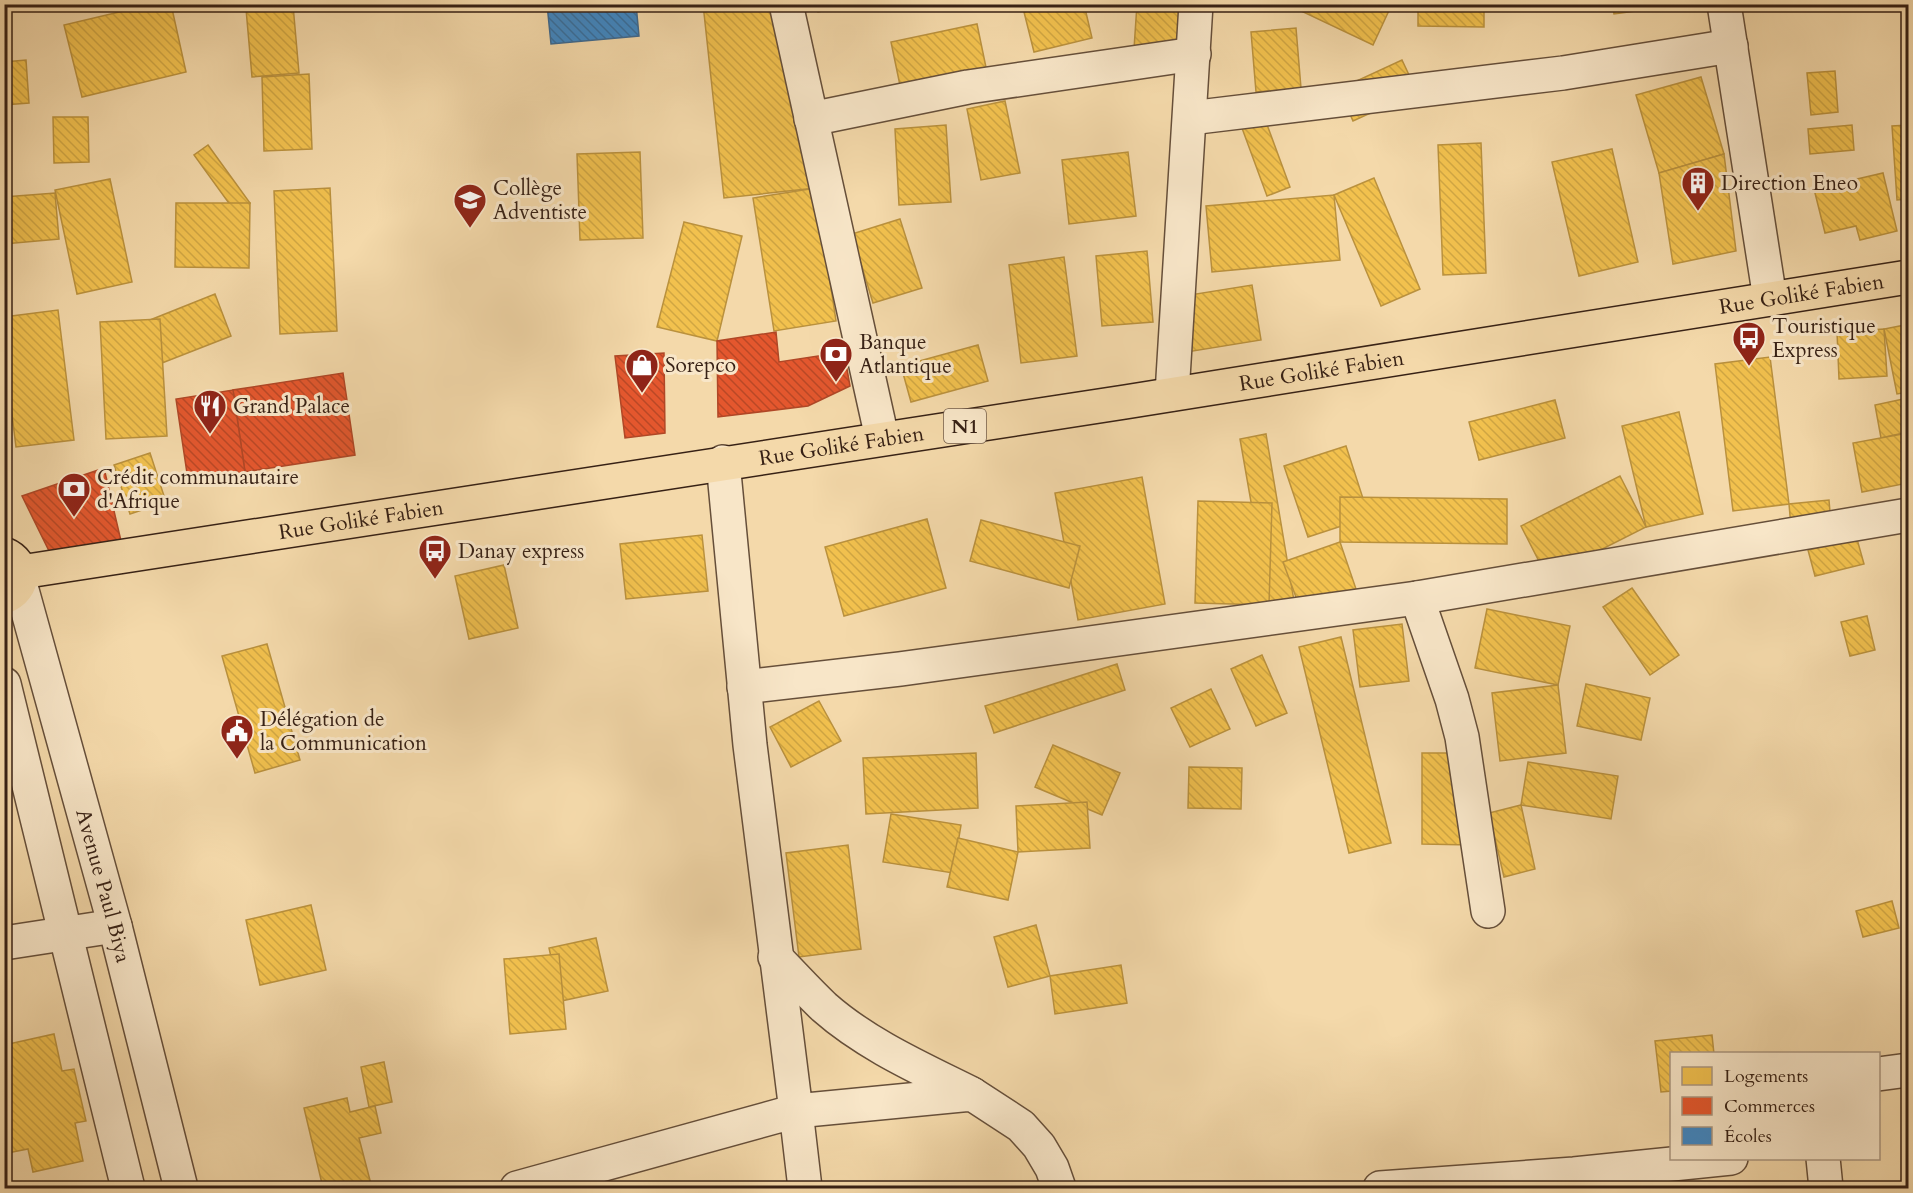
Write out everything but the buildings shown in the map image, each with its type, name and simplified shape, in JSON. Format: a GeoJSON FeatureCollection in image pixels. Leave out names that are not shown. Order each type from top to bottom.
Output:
{"type":"FeatureCollection","features":[{"type":"Feature","properties":{"kind":"highway","name":"Rue Goliké Fabien"},"geometry":{"type":"LineString","coordinates":[[12,577],[723,462],[1172,394],[1908,277]]}},
{"type":"Feature","properties":{"kind":"street"},"geometry":{"type":"LineString","coordinates":[[786,4],[882,438]]}},
{"type":"Feature","properties":{"kind":"street"},"geometry":{"type":"LineString","coordinates":[[1172,394],[1196,4]]}},
{"type":"Feature","properties":{"kind":"street"},"geometry":{"type":"LineString","coordinates":[[1724,4],[1770,299]]}},
{"type":"Feature","properties":{"kind":"street"},"geometry":{"type":"LineString","coordinates":[[1190,118],[1563,73],[1731,46]]}},
{"type":"Feature","properties":{"kind":"street"},"geometry":{"type":"LineString","coordinates":[[811,119],[968,87],[1194,54]]}},
{"type":"Feature","properties":{"kind":"street"},"geometry":{"type":"LineString","coordinates":[[723,462],[744,687],[775,957],[805,1188]]}},
{"type":"Feature","properties":{"kind":"street"},"geometry":{"type":"LineString","coordinates":[[744,687],[900,669],[1417,598],[1908,515]]}},
{"type":"Feature","properties":{"kind":"street","name":"Avenue Paul Biya"},"geometry":{"type":"LineString","coordinates":[[12,577],[115,926],[181,1188]]}},
{"type":"Feature","properties":{"kind":"street"},"geometry":{"type":"LineString","coordinates":[[1417,598],[1452,699],[1462,737],[1488,911]]}},
{"type":"Feature","properties":{"kind":"street"},"geometry":{"type":"LineString","coordinates":[[4,684],[128,1188]]}},
{"type":"Feature","properties":{"kind":"street"},"geometry":{"type":"LineString","coordinates":[[4,943],[115,926]]}},
{"type":"Feature","properties":{"kind":"street"},"geometry":{"type":"LineString","coordinates":[[775,957],[824,1007],[859,1033],[903,1059],[972,1094],[1021,1126],[1039,1146],[1052,1168],[1059,1188]]}},
{"type":"Feature","properties":{"kind":"street"},"geometry":{"type":"LineString","coordinates":[[1880,1074],[1908,1070]]}},
{"type":"Feature","properties":{"kind":"street"},"geometry":{"type":"LineString","coordinates":[[534,1186],[796,1111],[972,1094]]}},
{"type":"Feature","properties":{"kind":"street"},"geometry":{"type":"LineString","coordinates":[[1380,1188],[1575,1181],[1717,1160]]}},
{"type":"Feature","properties":{"kind":"street"},"geometry":{"type":"LineString","coordinates":[[1823,1160],[1826,1188]]}},
{"type":"Feature","properties":{"kind":"place","name":"Direction Eneo"},"geometry":{"type":"Point","coordinates":[1698,212]}},
{"type":"Feature","properties":{"kind":"place","name":"Collège Adventiste"},"geometry":{"type":"Point","coordinates":[470,229]}},
{"type":"Feature","properties":{"kind":"place","name":"Touristique Express"},"geometry":{"type":"Point","coordinates":[1749,367]}},
{"type":"Feature","properties":{"kind":"place","name":"Banque Atlantique"},"geometry":{"type":"Point","coordinates":[836,383]}},
{"type":"Feature","properties":{"kind":"place","name":"Sorepco"},"geometry":{"type":"Point","coordinates":[642,394]}},
{"type":"Feature","properties":{"kind":"place","name":"Grand Palace"},"geometry":{"type":"Point","coordinates":[210,435]}},
{"type":"Feature","properties":{"kind":"place","name":"Crédit communautaire d'Afrique"},"geometry":{"type":"Point","coordinates":[74,518]}},
{"type":"Feature","properties":{"kind":"place","name":"Danay express"},"geometry":{"type":"Point","coordinates":[435,580]}},
{"type":"Feature","properties":{"kind":"place","name":"Délégation de la Communication"},"geometry":{"type":"Point","coordinates":[237,760]}}]}
